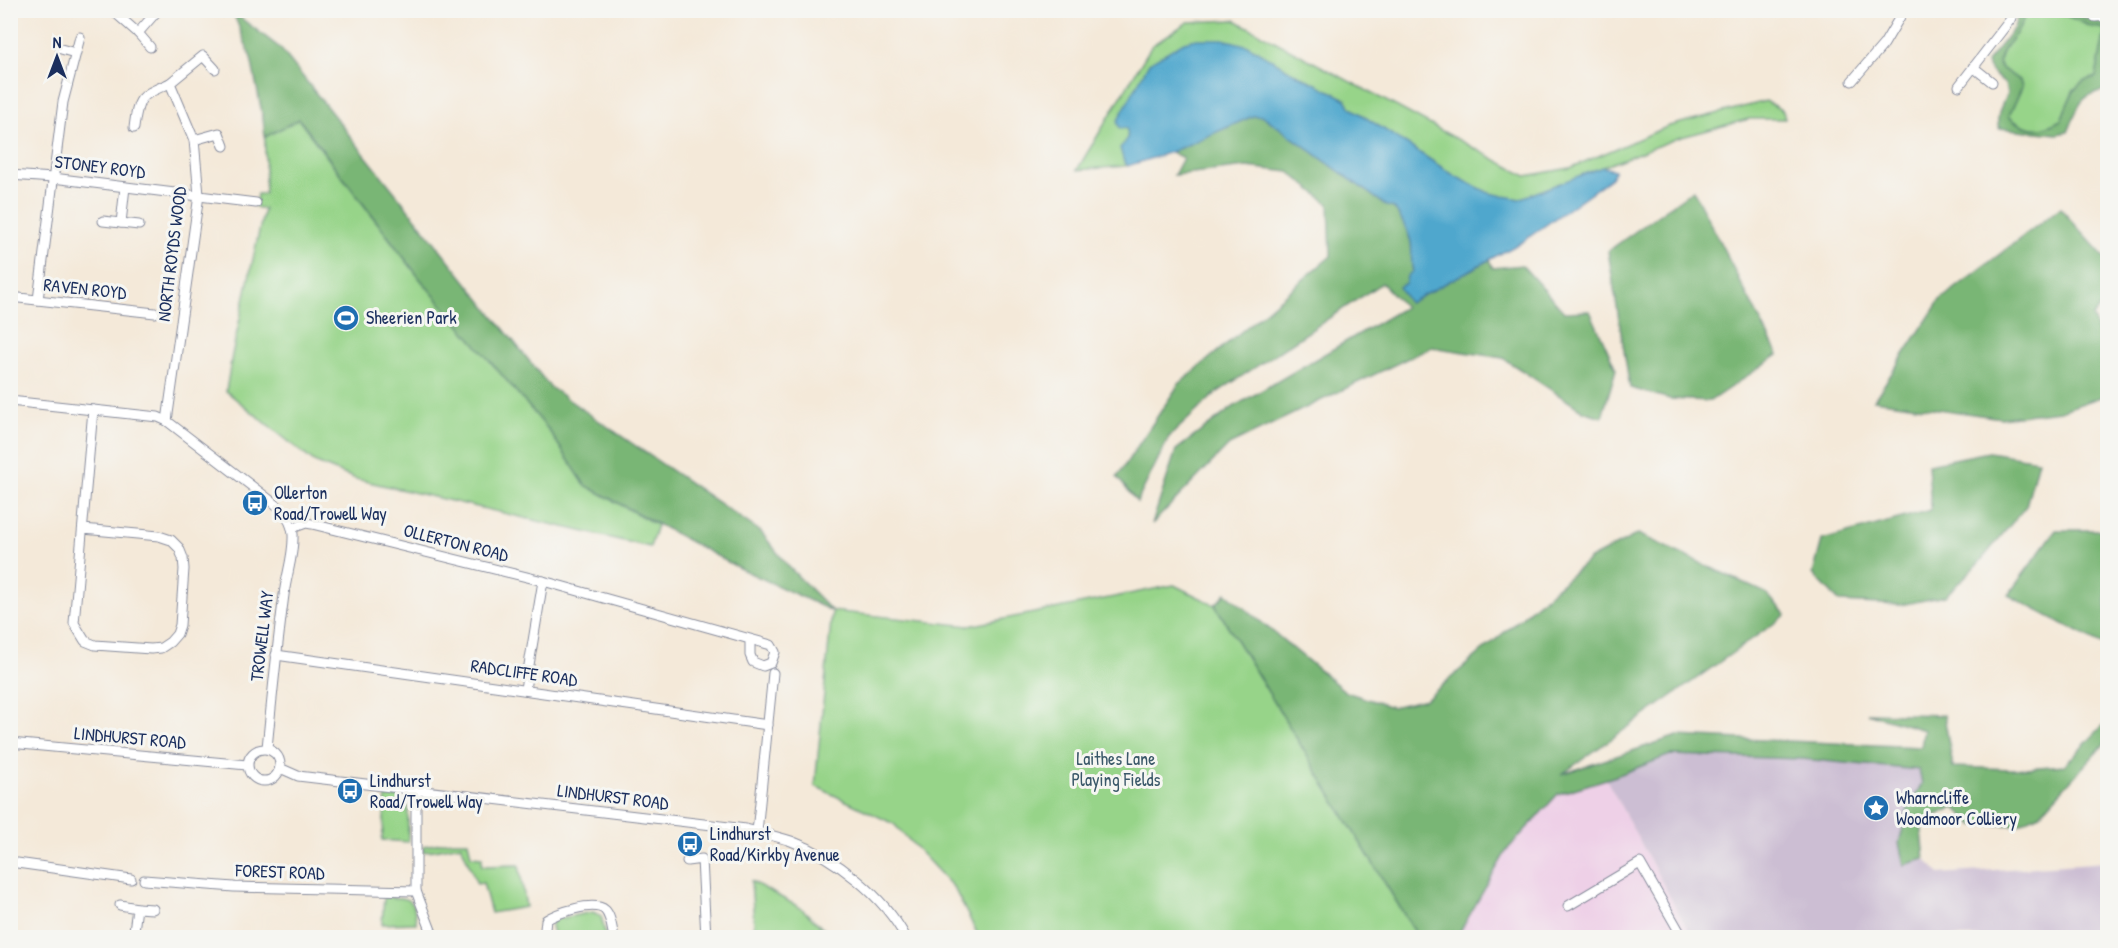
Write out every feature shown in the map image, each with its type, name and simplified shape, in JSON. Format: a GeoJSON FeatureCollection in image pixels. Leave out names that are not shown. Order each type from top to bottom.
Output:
{"type":"FeatureCollection","features":[{"type":"Feature","properties":{"kind":"street"},"geometry":{"type":"LineString","coordinates":[[112,10],[150,46]]}},
{"type":"Feature","properties":{"kind":"street"},"geometry":{"type":"LineString","coordinates":[[138,33],[158,10]]}},
{"type":"Feature","properties":{"kind":"street"},"geometry":{"type":"LineString","coordinates":[[1852,81],[1884,44],[1904,10]]}},
{"type":"Feature","properties":{"kind":"street"},"geometry":{"type":"LineString","coordinates":[[1959,87],[2010,20],[2014,10]]}},
{"type":"Feature","properties":{"kind":"street"},"geometry":{"type":"LineString","coordinates":[[2082,10],[2095,17],[2108,16]]}},
{"type":"Feature","properties":{"kind":"street"},"geometry":{"type":"LineString","coordinates":[[38,300],[63,102],[80,37]]}},
{"type":"Feature","properties":{"kind":"street"},"geometry":{"type":"LineString","coordinates":[[61,49],[75,53]]}},
{"type":"Feature","properties":{"kind":"street"},"geometry":{"type":"LineString","coordinates":[[135,128],[136,106],[143,95],[170,83],[203,56],[215,69]]}},
{"type":"Feature","properties":{"kind":"street"},"geometry":{"type":"LineString","coordinates":[[1973,67],[1992,82]]}},
{"type":"Feature","properties":{"kind":"street","name":"NORTH ROYDS WOOD"},"geometry":{"type":"LineString","coordinates":[[167,421],[199,195],[194,140],[170,83]]}},
{"type":"Feature","properties":{"kind":"street"},"geometry":{"type":"LineString","coordinates":[[194,140],[219,133],[224,146]]}},
{"type":"Feature","properties":{"kind":"street","name":"STONEY ROYD"},"geometry":{"type":"LineString","coordinates":[[10,175],[53,178],[256,203]]}},
{"type":"Feature","properties":{"kind":"street"},"geometry":{"type":"LineString","coordinates":[[121,223],[125,187]]}},
{"type":"Feature","properties":{"kind":"street"},"geometry":{"type":"LineString","coordinates":[[103,221],[139,225]]}},
{"type":"Feature","properties":{"kind":"street","name":"RAVEN ROYD"},"geometry":{"type":"LineString","coordinates":[[10,297],[155,313]]}},
{"type":"Feature","properties":{"kind":"street"},"geometry":{"type":"LineString","coordinates":[[10,401],[158,417],[167,421],[279,507],[292,528]]}},
{"type":"Feature","properties":{"kind":"street"},"geometry":{"type":"LineString","coordinates":[[83,530],[159,536],[171,540],[179,548],[184,568],[180,625],[177,634],[170,642],[161,648],[151,650],[96,645],[85,641],[74,623],[93,410]]}},
{"type":"Feature","properties":{"kind":"street","name":"OLLERTON ROAD"},"geometry":{"type":"LineString","coordinates":[[292,528],[306,523],[312,524],[543,581],[750,640]]}},
{"type":"Feature","properties":{"kind":"street","name":"TROWELL WAY"},"geometry":{"type":"LineString","coordinates":[[267,748],[284,590],[293,544],[292,528]]}},
{"type":"Feature","properties":{"kind":"street"},"geometry":{"type":"LineString","coordinates":[[525,689],[543,581]]}},
{"type":"Feature","properties":{"kind":"street","name":"RADCLIFFE ROAD"},"geometry":{"type":"LineString","coordinates":[[276,655],[768,725]]}},
{"type":"Feature","properties":{"kind":"street"},"geometry":{"type":"LineString","coordinates":[[757,832],[773,673]]}},
{"type":"Feature","properties":{"kind":"street","name":"LINDHURST ROAD"},"geometry":{"type":"LineString","coordinates":[[10,743],[247,765],[252,776],[262,781],[273,778],[280,768],[298,776],[746,829],[793,842],[832,862],[883,904],[898,922],[906,938]]}},
{"type":"Feature","properties":{"kind":"street"},"geometry":{"type":"LineString","coordinates":[[247,765],[252,753],[267,748],[278,756],[280,768]]}},
{"type":"Feature","properties":{"kind":"street"},"geometry":{"type":"LineString","coordinates":[[416,790],[416,891],[434,938]]}},
{"type":"Feature","properties":{"kind":"street"},"geometry":{"type":"LineString","coordinates":[[687,861],[702,859],[706,938]]}},
{"type":"Feature","properties":{"kind":"street"},"geometry":{"type":"LineString","coordinates":[[10,862],[131,879]]}},
{"type":"Feature","properties":{"kind":"street"},"geometry":{"type":"LineString","coordinates":[[1568,906],[1640,863],[1683,938]]}},
{"type":"Feature","properties":{"kind":"street","name":"FOREST ROAD"},"geometry":{"type":"LineString","coordinates":[[144,880],[234,887],[416,891]]}},
{"type":"Feature","properties":{"kind":"street"},"geometry":{"type":"LineString","coordinates":[[120,905],[153,909]]}},
{"type":"Feature","properties":{"kind":"street"},"geometry":{"type":"LineString","coordinates":[[547,938],[546,920],[555,913],[594,905],[604,909],[609,916],[614,938]]}},
{"type":"Feature","properties":{"kind":"street"},"geometry":{"type":"LineString","coordinates":[[133,938],[137,908]]}},
{"type":"Feature","properties":{"kind":"shaded area"},"geometry":{"type":"Polygon","coordinates":[[[1670,755],[1802,759],[1919,769],[1922,784],[1908,809],[1904,865],[1925,859],[1940,874],[2107,862],[2107,937],[1692,937],[1606,779],[1670,755]]]}},
{"type":"Feature","properties":{"kind":"shaded area"},"geometry":{"type":"Polygon","coordinates":[[[1606,779],[1692,937],[1457,938],[1507,850],[1558,794],[1606,779]]]}},
{"type":"Feature","properties":{"kind":"green space"},"geometry":{"type":"Polygon","coordinates":[[[2019,11],[2026,11],[2022,23],[2002,51],[1999,61],[2000,67],[2020,81],[2022,87],[2009,116],[2019,124],[2033,128],[2044,127],[2061,120],[2077,88],[2088,79],[2096,77],[2105,31],[2056,11],[2107,22],[2107,87],[2102,92],[2094,93],[2083,100],[2068,132],[2057,134],[1999,128],[1998,115],[2007,94],[2005,84],[1991,72],[1987,62],[2014,28],[2019,11]]]}},
{"type":"Feature","properties":{"kind":"green space"},"geometry":{"type":"Polygon","coordinates":[[[2026,11],[2055,11],[2105,31],[2096,77],[2074,89],[2061,120],[2042,128],[2024,125],[2009,116],[2022,87],[2020,81],[2000,67],[1999,61],[2002,51],[2019,29],[2026,11]]]}},
{"type":"Feature","properties":{"kind":"green space"},"geometry":{"type":"Polygon","coordinates":[[[233,12],[280,48],[550,387],[761,532],[788,566],[832,611],[739,568],[585,485],[548,429],[421,280],[299,119],[265,137],[251,58],[233,12]]]}},
{"type":"Feature","properties":{"kind":"green space"},"geometry":{"type":"Polygon","coordinates":[[[1235,20],[1526,176],[1570,168],[1669,126],[1766,101],[1783,111],[1785,119],[1749,119],[1678,138],[1519,199],[1489,193],[1455,176],[1351,108],[1346,99],[1294,73],[1249,46],[1126,128],[1128,133],[1126,142],[1122,145],[1124,162],[1128,166],[1077,170],[1152,45],[1188,22],[1235,20]]]}},
{"type":"Feature","properties":{"kind":"green space"},"geometry":{"type":"Polygon","coordinates":[[[1253,116],[1263,116],[1387,206],[1394,208],[1411,242],[1413,271],[1406,283],[1409,303],[1489,260],[1493,268],[1522,265],[1564,312],[1590,311],[1616,369],[1602,417],[1583,411],[1503,358],[1431,347],[1229,445],[1152,524],[1176,450],[1235,406],[1405,307],[1382,283],[1215,394],[1169,437],[1137,502],[1117,477],[1179,384],[1331,256],[1329,204],[1289,172],[1247,167],[1174,175],[1183,158],[1171,152],[1253,116]]]}},
{"type":"Feature","properties":{"kind":"green space","name":"Sheerien Park"},"geometry":{"type":"Polygon","coordinates":[[[298,119],[421,280],[548,429],[585,485],[657,525],[650,547],[356,479],[314,462],[226,391],[264,209],[255,207],[257,194],[265,194],[265,137],[298,119]]]}},
{"type":"Feature","properties":{"kind":"green space"},"geometry":{"type":"Polygon","coordinates":[[[1693,190],[1778,355],[1710,401],[1670,399],[1630,388],[1608,251],[1693,190]]]}},
{"type":"Feature","properties":{"kind":"green space"},"geometry":{"type":"Polygon","coordinates":[[[2060,208],[2107,260],[2107,299],[2092,317],[2107,353],[2107,395],[2060,411],[2001,418],[1874,400],[1940,300],[2060,208]]]}},
{"type":"Feature","properties":{"kind":"green space"},"geometry":{"type":"Polygon","coordinates":[[[1989,452],[2038,460],[2026,506],[1979,563],[1945,596],[1900,605],[1840,602],[1813,574],[1822,540],[1931,510],[1928,464],[1989,452]]]}},
{"type":"Feature","properties":{"kind":"green space"},"geometry":{"type":"Polygon","coordinates":[[[2056,530],[2107,530],[2107,647],[2008,595],[2056,530]]]}},
{"type":"Feature","properties":{"kind":"green space"},"geometry":{"type":"Polygon","coordinates":[[[1638,534],[1766,593],[1786,615],[1562,774],[1677,736],[1921,747],[1924,730],[1867,713],[1944,715],[1953,767],[2013,769],[2065,765],[2107,721],[2107,741],[2040,814],[2016,825],[1974,825],[1954,807],[1921,823],[1925,859],[1904,865],[1899,843],[1908,809],[1922,784],[1919,770],[1802,759],[1670,755],[1616,776],[1558,794],[1507,850],[1457,937],[1418,937],[1215,605],[1226,593],[1346,692],[1392,707],[1426,699],[1590,559],[1638,534]]]}},
{"type":"Feature","properties":{"kind":"green space","name":"Laithes Lane Playing Fields"},"geometry":{"type":"Polygon","coordinates":[[[1174,585],[1215,605],[1418,937],[979,937],[954,888],[894,824],[815,786],[832,611],[969,626],[1174,585]]]}},
{"type":"Feature","properties":{"kind":"green space"},"geometry":{"type":"Polygon","coordinates":[[[386,796],[401,797],[404,805],[408,806],[408,842],[382,840],[386,796]]]}},
{"type":"Feature","properties":{"kind":"green space"},"geometry":{"type":"Polygon","coordinates":[[[451,841],[468,841],[471,856],[482,857],[482,866],[519,865],[526,907],[491,913],[483,883],[477,884],[461,845],[423,852],[424,846],[451,841]]]}},
{"type":"Feature","properties":{"kind":"green space"},"geometry":{"type":"Polygon","coordinates":[[[751,881],[801,908],[832,937],[755,937],[751,881]]]}},
{"type":"Feature","properties":{"kind":"green space"},"geometry":{"type":"Polygon","coordinates":[[[384,897],[409,900],[414,908],[416,923],[382,924],[384,897]]]}},
{"type":"Feature","properties":{"kind":"green space"},"geometry":{"type":"Polygon","coordinates":[[[593,912],[601,916],[606,937],[554,937],[551,926],[553,921],[593,912]]]}},
{"type":"Feature","properties":{"kind":"water"},"geometry":{"type":"Polygon","coordinates":[[[1197,39],[1223,39],[1249,46],[1294,73],[1346,99],[1351,108],[1455,176],[1489,193],[1519,199],[1602,167],[1615,170],[1611,178],[1522,242],[1409,303],[1399,287],[1406,283],[1407,276],[1413,271],[1411,242],[1394,208],[1387,206],[1263,116],[1253,116],[1171,152],[1128,166],[1124,162],[1120,148],[1128,134],[1126,128],[1120,129],[1117,122],[1149,63],[1184,42],[1197,39]]]}},
{"type":"Feature","properties":{"kind":"place","name":"Sheerien Park"},"geometry":{"type":"Point","coordinates":[346,318]}},
{"type":"Feature","properties":{"kind":"place","name":"Ollerton Road/Trowell Way"},"geometry":{"type":"Point","coordinates":[255,503]}},
{"type":"Feature","properties":{"kind":"place","name":"Lindhurst Road/Trowell Way"},"geometry":{"type":"Point","coordinates":[350,791]}},
{"type":"Feature","properties":{"kind":"place","name":"Wharncliffe Woodmoor Colliery"},"geometry":{"type":"Point","coordinates":[1876,808]}},
{"type":"Feature","properties":{"kind":"place","name":"Lindhurst Road/Kirkby Avenue"},"geometry":{"type":"Point","coordinates":[690,844]}}]}
